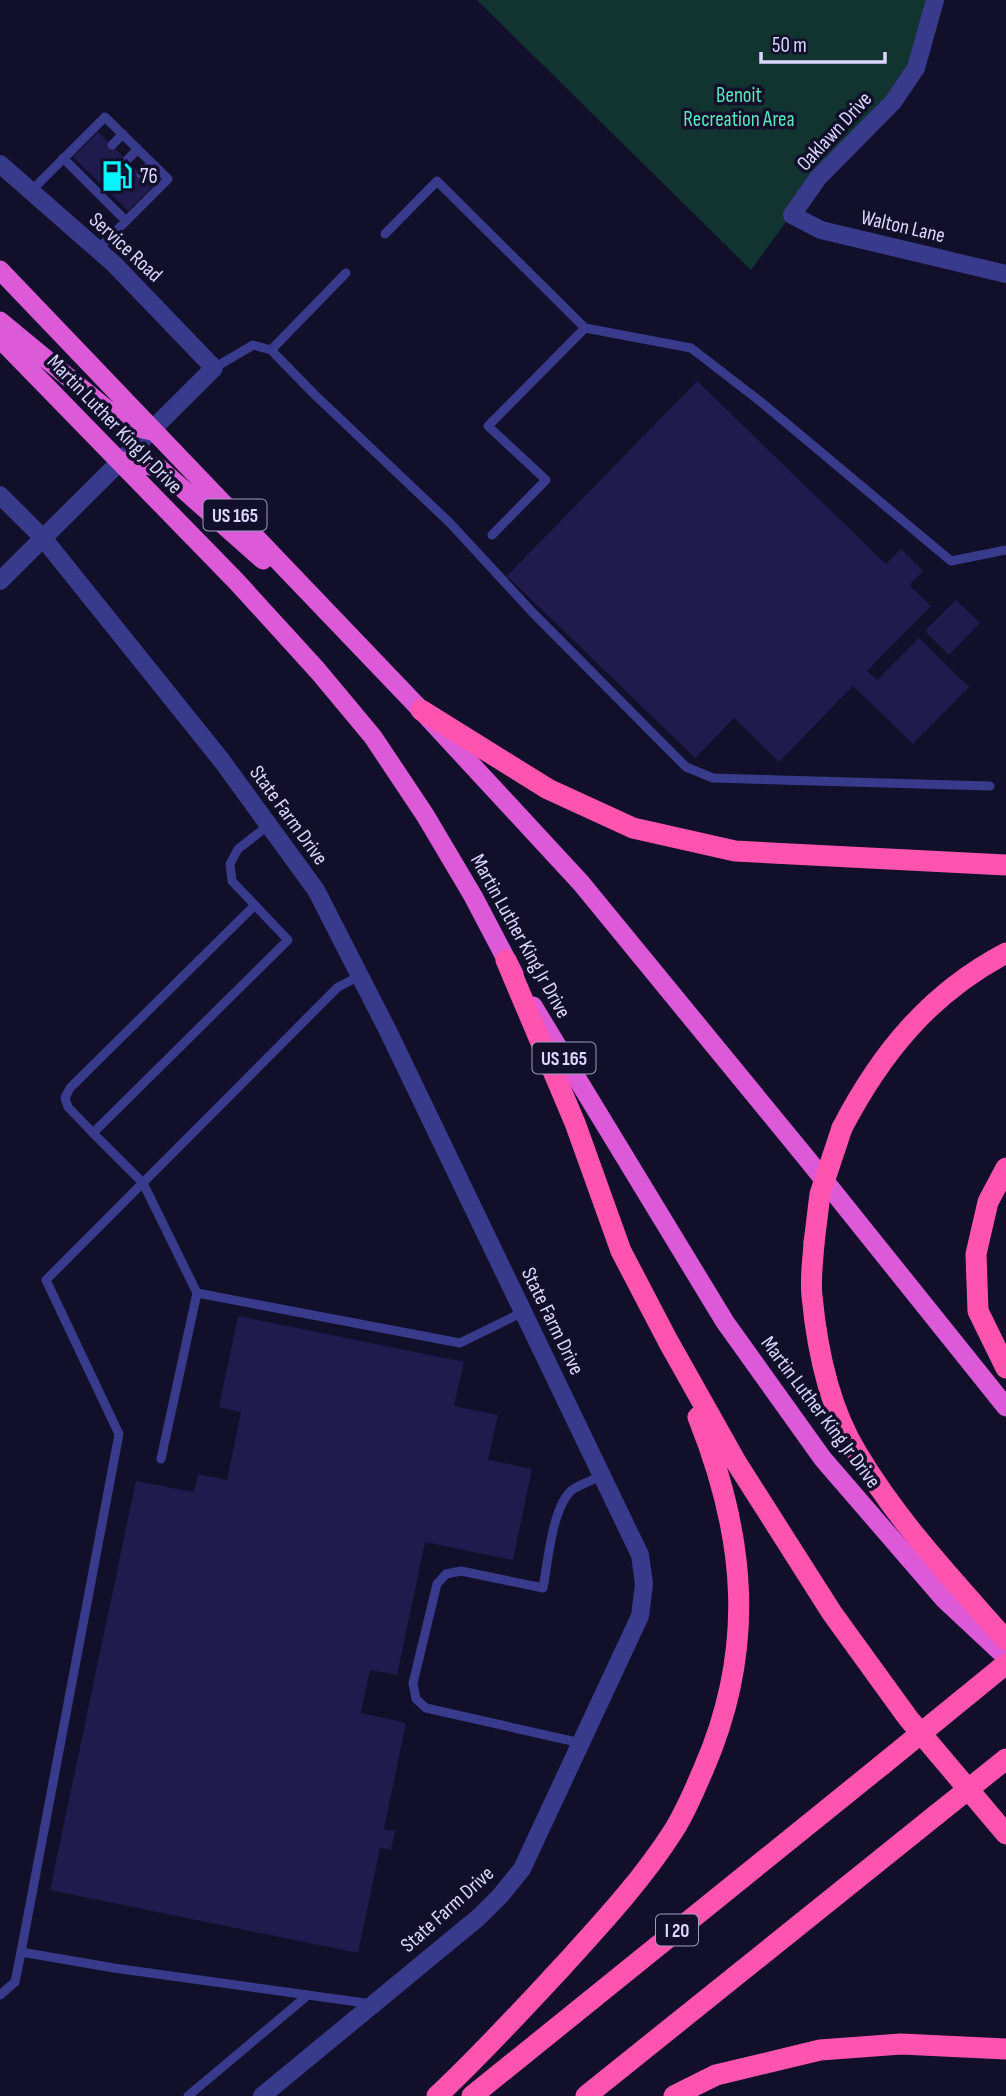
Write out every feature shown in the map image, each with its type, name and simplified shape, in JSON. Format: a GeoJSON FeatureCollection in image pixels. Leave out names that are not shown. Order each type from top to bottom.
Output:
{"type":"FeatureCollection","features":[{"type":"Feature","properties":{"kind":"highway","name":"Martin Luther King Jr Drive"},"geometry":{"type":"LineString","coordinates":[[0,270],[204,481],[581,883],[1006,1407]]}},
{"type":"Feature","properties":{"kind":"highway"},"geometry":{"type":"LineString","coordinates":[[0,321],[125,425],[152,430]]}},
{"type":"Feature","properties":{"kind":"highway","name":"Martin Luther King Jr Drive"},"geometry":{"type":"LineString","coordinates":[[0,339],[236,581],[318,671],[373,737],[425,815],[473,896],[506,960],[725,1322],[823,1459],[944,1599],[1006,1657]]}},
{"type":"Feature","properties":{"kind":"highway"},"geometry":{"type":"LineString","coordinates":[[120,461],[158,467],[293,586],[317,601]]}},
{"type":"Feature","properties":{"kind":"highway"},"geometry":{"type":"LineString","coordinates":[[421,710],[548,789],[633,828],[735,851],[1006,865]]}},
{"type":"Feature","properties":{"kind":"highway"},"geometry":{"type":"LineString","coordinates":[[1006,953],[974,970],[938,998],[898,1041],[874,1073],[842,1128],[820,1194],[811,1293],[821,1354],[835,1404],[856,1452],[917,1539],[1006,1640]]}},
{"type":"Feature","properties":{"kind":"highway"},"geometry":{"type":"LineString","coordinates":[[506,960],[575,1123],[621,1251],[736,1462],[832,1613],[908,1718],[1006,1834]]}},
{"type":"Feature","properties":{"kind":"highway"},"geometry":{"type":"LineString","coordinates":[[1006,1168],[988,1202],[976,1254],[978,1311],[1006,1368]]}},
{"type":"Feature","properties":{"kind":"highway"},"geometry":{"type":"LineString","coordinates":[[437,2096],[488,2047],[644,1872],[675,1829],[716,1742],[730,1695],[739,1639],[739,1598],[733,1532],[710,1447],[668,1341]]}},
{"type":"Feature","properties":{"kind":"highway","name":"I 20"},"geometry":{"type":"LineString","coordinates":[[472,2096],[1006,1664]]}},
{"type":"Feature","properties":{"kind":"highway"},"geometry":{"type":"LineString","coordinates":[[586,2096],[1006,1759]]}},
{"type":"Feature","properties":{"kind":"highway"},"geometry":{"type":"LineString","coordinates":[[674,2096],[716,2075],[820,2050],[901,2044],[1006,2049]]}},
{"type":"Feature","properties":{"kind":"street","name":"Oaklawn Drive"},"geometry":{"type":"LineString","coordinates":[[792,215],[818,178],[893,102],[916,68],[935,0]]}},
{"type":"Feature","properties":{"kind":"street","name":"Service Road"},"geometry":{"type":"LineString","coordinates":[[0,164],[114,264],[214,368]]}},
{"type":"Feature","properties":{"kind":"street","name":"Walton Lane"},"geometry":{"type":"LineString","coordinates":[[792,215],[821,230],[1006,274]]}},
{"type":"Feature","properties":{"kind":"street"},"geometry":{"type":"LineString","coordinates":[[0,581],[214,368]]}},
{"type":"Feature","properties":{"kind":"street"},"geometry":{"type":"LineString","coordinates":[[1,499],[43,538]]}},
{"type":"Feature","properties":{"kind":"street","name":"State Farm Drive"},"geometry":{"type":"LineString","coordinates":[[43,538],[222,761],[316,890],[640,1555],[644,1584],[640,1616],[522,1869],[479,1917],[262,2096]]}},
{"type":"Feature","properties":{"kind":"lane"},"geometry":{"type":"LineString","coordinates":[[31,191],[105,117],[168,179],[97,250]]}},
{"type":"Feature","properties":{"kind":"lane"},"geometry":{"type":"LineString","coordinates":[[112,145],[123,134]]}},
{"type":"Feature","properties":{"kind":"lane"},"geometry":{"type":"LineString","coordinates":[[127,160],[138,149]]}},
{"type":"Feature","properties":{"kind":"lane"},"geometry":{"type":"LineString","coordinates":[[63,158],[85,173],[113,202],[126,221]]}},
{"type":"Feature","properties":{"kind":"lane"},"geometry":{"type":"LineString","coordinates":[[141,174],[152,163]]}},
{"type":"Feature","properties":{"kind":"lane"},"geometry":{"type":"LineString","coordinates":[[385,234],[437,181],[585,328],[691,348],[761,402],[951,561],[1006,550]]}},
{"type":"Feature","properties":{"kind":"lane"},"geometry":{"type":"LineString","coordinates":[[271,350],[346,273]]}},
{"type":"Feature","properties":{"kind":"lane"},"geometry":{"type":"LineString","coordinates":[[492,536],[545,480],[488,426],[585,328]]}},
{"type":"Feature","properties":{"kind":"lane"},"geometry":{"type":"LineString","coordinates":[[214,368],[253,345],[271,350],[450,523],[534,614],[686,767],[713,778],[990,786]]}},
{"type":"Feature","properties":{"kind":"lane"},"geometry":{"type":"LineString","coordinates":[[93,1133],[288,940],[232,881],[230,864],[238,849],[268,825]]}},
{"type":"Feature","properties":{"kind":"lane"},"geometry":{"type":"LineString","coordinates":[[161,1459],[197,1293],[143,1183],[68,1107],[65,1098],[70,1087],[255,905]]}},
{"type":"Feature","properties":{"kind":"lane"},"geometry":{"type":"LineString","coordinates":[[0,1995],[15,1982],[119,1434],[46,1280],[338,987],[360,976]]}},
{"type":"Feature","properties":{"kind":"lane"},"geometry":{"type":"LineString","coordinates":[[197,1293],[460,1343],[523,1312]]}},
{"type":"Feature","properties":{"kind":"lane"},"geometry":{"type":"LineString","coordinates":[[581,1743],[426,1707],[416,1699],[413,1683],[437,1584],[446,1574],[461,1571],[543,1588],[557,1517],[563,1501],[573,1489],[602,1476]]}},
{"type":"Feature","properties":{"kind":"lane"},"geometry":{"type":"LineString","coordinates":[[21,1952],[114,1968],[373,2004]]}},
{"type":"Feature","properties":{"kind":"lane"},"geometry":{"type":"LineString","coordinates":[[188,2096],[308,1996]]}},
{"type":"Feature","properties":{"kind":"green space","name":"Benoit Recreation Area"},"geometry":{"type":"Polygon","coordinates":[[[477,0],[935,0],[916,68],[818,178],[751,270],[477,0]]]}},
{"type":"Feature","properties":{"kind":"building"},"geometry":{"type":"Polygon","coordinates":[[[98,132],[153,186],[128,211],[73,157],[98,132]]]}},
{"type":"Feature","properties":{"kind":"building"},"geometry":{"type":"Polygon","coordinates":[[[697,381],[886,564],[901,549],[923,571],[909,585],[931,606],[867,671],[877,680],[919,638],[969,687],[913,744],[853,686],[779,762],[734,718],[695,758],[507,576],[697,381]]]}},
{"type":"Feature","properties":{"kind":"building"},"geometry":{"type":"Polygon","coordinates":[[[956,600],[980,623],[949,655],[925,631],[956,600]]]}},
{"type":"Feature","properties":{"kind":"building"},"geometry":{"type":"Polygon","coordinates":[[[238,1316],[464,1362],[454,1406],[498,1415],[488,1460],[532,1469],[513,1560],[425,1542],[397,1675],[370,1670],[361,1713],[406,1723],[384,1829],[395,1831],[391,1850],[380,1848],[358,1953],[50,1890],[136,1481],[194,1492],[198,1474],[227,1480],[241,1412],[219,1407],[238,1316]]]}},
{"type":"Feature","properties":{"kind":"place","name":"76"},"geometry":{"type":"Point","coordinates":[117,176]}}]}
